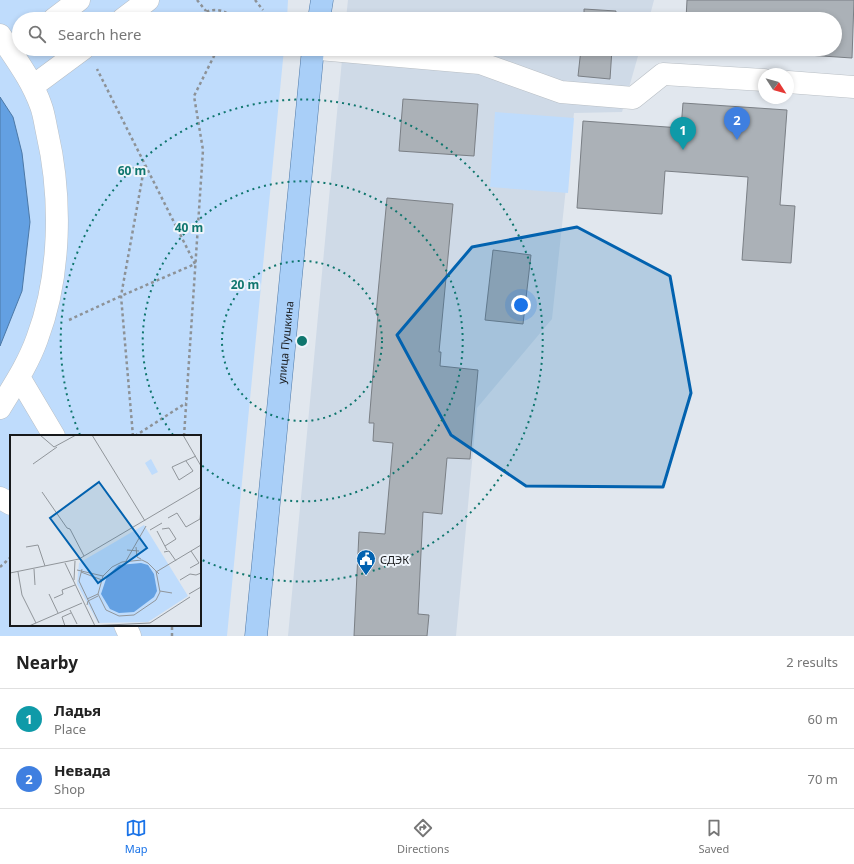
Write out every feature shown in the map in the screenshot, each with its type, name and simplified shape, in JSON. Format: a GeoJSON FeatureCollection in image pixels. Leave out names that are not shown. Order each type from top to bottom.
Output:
{"type":"FeatureCollection","features":[{"type":"Feature","properties":{"kind":"main road"},"geometry":{"type":"LineString","coordinates":[[319,12],[322,0]]}},
{"type":"Feature","properties":{"kind":"main road","name":"улица Пушкина"},"geometry":{"type":"LineString","coordinates":[[256,636],[312,56]]}},
{"type":"Feature","properties":{"kind":"street"},"geometry":{"type":"LineString","coordinates":[[132,12],[148,0]]}},
{"type":"Feature","properties":{"kind":"street"},"geometry":{"type":"LineString","coordinates":[[0,408],[46,330],[57,221],[52,155],[42,107],[33,86],[17,56]]}},
{"type":"Feature","properties":{"kind":"street"},"geometry":{"type":"LineString","coordinates":[[33,86],[78,56]]}},
{"type":"Feature","properties":{"kind":"street"},"geometry":{"type":"LineString","coordinates":[[400,56],[480,63],[561,92],[626,98],[634,98],[664,74],[758,80]]}},
{"type":"Feature","properties":{"kind":"street"},"geometry":{"type":"LineString","coordinates":[[794,82],[854,87]]}},
{"type":"Feature","properties":{"kind":"street"},"geometry":{"type":"LineString","coordinates":[[19,377],[53,435]]}},
{"type":"Feature","properties":{"kind":"street"},"geometry":{"type":"LineString","coordinates":[[0,498],[10,503]]}},
{"type":"Feature","properties":{"kind":"street"},"geometry":{"type":"LineString","coordinates":[[125,626],[130,636]]}},
{"type":"Feature","properties":{"kind":"path"},"geometry":{"type":"LineString","coordinates":[[197,0],[206,11],[215,10],[225,12]]}},
{"type":"Feature","properties":{"kind":"path"},"geometry":{"type":"LineString","coordinates":[[255,0],[263,10]]}},
{"type":"Feature","properties":{"kind":"path"},"geometry":{"type":"LineString","coordinates":[[89,56],[196,264]]}},
{"type":"Feature","properties":{"kind":"path"},"geometry":{"type":"LineString","coordinates":[[184,435],[203,150],[194,96],[214,56]]}},
{"type":"Feature","properties":{"kind":"path"},"geometry":{"type":"LineString","coordinates":[[134,435],[121,296],[145,163]]}},
{"type":"Feature","properties":{"kind":"path"},"geometry":{"type":"LineString","coordinates":[[46,330],[196,264]]}},
{"type":"Feature","properties":{"kind":"path"},"geometry":{"type":"LineString","coordinates":[[136,435],[186,403]]}},
{"type":"Feature","properties":{"kind":"path"},"geometry":{"type":"LineString","coordinates":[[0,567],[10,557]]}},
{"type":"Feature","properties":{"kind":"highlighted area"},"geometry":{"type":"Polygon","coordinates":[[[577,227],[670,276],[691,393],[663,487],[526,486],[451,435],[397,335],[472,247],[577,227]]]}},
{"type":"Feature","properties":{"kind":"shaded area"},"geometry":{"type":"Polygon","coordinates":[[[0,0],[288,0],[287,12],[12,12],[12,56],[283,56],[227,636],[0,636],[0,0]]]}},
{"type":"Feature","properties":{"kind":"shaded area"},"geometry":{"type":"Polygon","coordinates":[[[348,0],[654,0],[651,12],[347,12],[348,0]]]}},
{"type":"Feature","properties":{"kind":"shaded area"},"geometry":{"type":"Polygon","coordinates":[[[342,56],[638,56],[622,112],[574,113],[552,319],[477,408],[456,636],[288,636],[342,56]]]}},
{"type":"Feature","properties":{"kind":"shaded area"},"geometry":{"type":"Polygon","coordinates":[[[495,112],[574,118],[568,193],[490,187],[495,112]]]}},
{"type":"Feature","properties":{"kind":"water"},"geometry":{"type":"Polygon","coordinates":[[[0,97],[13,117],[22,153],[30,222],[22,291],[0,346],[0,97]]]}},
{"type":"Feature","properties":{"kind":"building"},"geometry":{"type":"Polygon","coordinates":[[[687,0],[854,0],[852,58],[822,56],[842,56],[842,12],[686,12],[687,0]]]}},
{"type":"Feature","properties":{"kind":"building"},"geometry":{"type":"Polygon","coordinates":[[[584,9],[616,11],[616,12],[584,12],[584,9]]]}},
{"type":"Feature","properties":{"kind":"building"},"geometry":{"type":"Polygon","coordinates":[[[580,56],[612,56],[610,79],[578,76],[580,56]]]}},
{"type":"Feature","properties":{"kind":"building"},"geometry":{"type":"Polygon","coordinates":[[[403,99],[478,104],[474,156],[399,151],[403,99]]]}},
{"type":"Feature","properties":{"kind":"building"},"geometry":{"type":"Polygon","coordinates":[[[683,103],[787,110],[780,205],[795,206],[791,263],[742,260],[748,177],[665,171],[662,214],[577,208],[583,121],[681,128],[683,103]]]}},
{"type":"Feature","properties":{"kind":"building"},"geometry":{"type":"Polygon","coordinates":[[[387,198],[453,204],[439,352],[441,352],[440,366],[478,370],[470,459],[447,458],[442,514],[423,512],[418,614],[429,615],[427,636],[354,636],[359,532],[385,534],[393,443],[373,441],[374,423],[369,423],[378,314],[376,314],[387,198]]]}},
{"type":"Feature","properties":{"kind":"building"},"geometry":{"type":"Polygon","coordinates":[[[493,250],[531,255],[523,324],[485,320],[493,250]]]}},
{"type":"Feature","properties":{"kind":"place","name":"Невада"},"geometry":{"type":"Point","coordinates":[737,140]}},
{"type":"Feature","properties":{"kind":"place","name":"Ладья"},"geometry":{"type":"Point","coordinates":[683,150]}},
{"type":"Feature","properties":{"kind":"place","name":"СДЭК"},"geometry":{"type":"Point","coordinates":[366,576]}}]}
